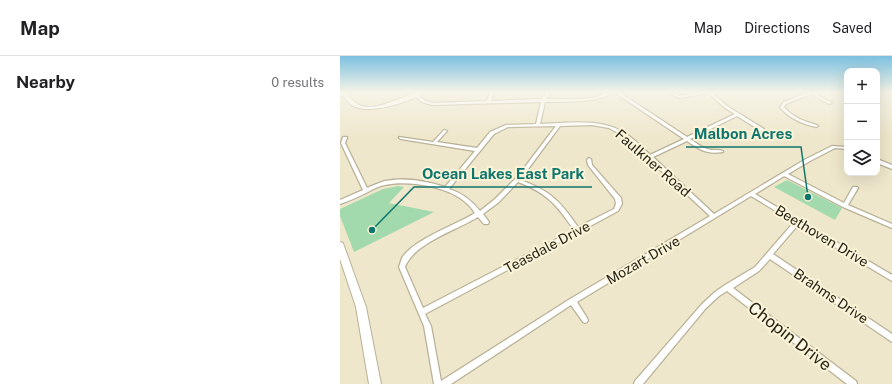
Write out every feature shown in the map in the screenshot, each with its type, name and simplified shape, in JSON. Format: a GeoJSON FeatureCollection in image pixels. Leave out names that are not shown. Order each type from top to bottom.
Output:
{"type":"FeatureCollection","features":[{"type":"Feature","properties":{"kind":"main road"},"geometry":{"type":"LineString","coordinates":[[340,246],[361,307],[375,384]]}},
{"type":"Feature","properties":{"kind":"street"},"geometry":{"type":"LineString","coordinates":[[538,125],[542,107]]}},
{"type":"Feature","properties":{"kind":"street"},"geometry":{"type":"LineString","coordinates":[[639,107],[705,151],[721,151]]}},
{"type":"Feature","properties":{"kind":"street"},"geometry":{"type":"LineString","coordinates":[[727,107],[763,130],[764,133]]}},
{"type":"Feature","properties":{"kind":"street"},"geometry":{"type":"LineString","coordinates":[[782,107],[788,113],[816,126]]}},
{"type":"Feature","properties":{"kind":"street"},"geometry":{"type":"LineString","coordinates":[[649,157],[738,114]]}},
{"type":"Feature","properties":{"kind":"street","name":"Faulkner Road"},"geometry":{"type":"LineString","coordinates":[[446,189],[492,133],[497,129],[507,126],[598,124],[615,129],[626,136],[714,217]]}},
{"type":"Feature","properties":{"kind":"street"},"geometry":{"type":"LineString","coordinates":[[438,384],[431,343],[422,312],[402,266],[405,257],[413,250],[479,214],[501,199],[559,125]]}},
{"type":"Feature","properties":{"kind":"street"},"geometry":{"type":"LineString","coordinates":[[434,142],[445,131]]}},
{"type":"Feature","properties":{"kind":"street"},"geometry":{"type":"LineString","coordinates":[[345,138],[343,143],[366,191]]}},
{"type":"Feature","properties":{"kind":"street"},"geometry":{"type":"LineString","coordinates":[[401,138],[478,150]]}},
{"type":"Feature","properties":{"kind":"street","name":"Mozart Drive"},"geometry":{"type":"LineString","coordinates":[[444,384],[572,301],[784,174],[827,150],[837,147],[844,148]]}},
{"type":"Feature","properties":{"kind":"street","name":"Teasdale Drive"},"geometry":{"type":"LineString","coordinates":[[422,312],[613,213],[619,204],[618,198],[590,164],[589,160]]}},
{"type":"Feature","properties":{"kind":"street"},"geometry":{"type":"LineString","coordinates":[[880,162],[892,167]]}},
{"type":"Feature","properties":{"kind":"street"},"geometry":{"type":"LineString","coordinates":[[784,174],[845,206],[892,226]]}},
{"type":"Feature","properties":{"kind":"street"},"geometry":{"type":"LineString","coordinates":[[516,180],[545,191],[558,204],[578,231]]}},
{"type":"Feature","properties":{"kind":"street"},"geometry":{"type":"LineString","coordinates":[[340,202],[385,183],[398,181],[446,189],[468,201],[486,222]]}},
{"type":"Feature","properties":{"kind":"street"},"geometry":{"type":"LineString","coordinates":[[845,206],[854,188]]}},
{"type":"Feature","properties":{"kind":"street","name":"Beethoven Drive"},"geometry":{"type":"LineString","coordinates":[[751,194],[892,278]]}},
{"type":"Feature","properties":{"kind":"street"},"geometry":{"type":"LineString","coordinates":[[638,384],[699,312],[727,287],[751,274],[797,222]]}},
{"type":"Feature","properties":{"kind":"street","name":"Brahms Drive"},"geometry":{"type":"LineString","coordinates":[[769,255],[892,338]]}},
{"type":"Feature","properties":{"kind":"street","name":"Chopin Drive"},"geometry":{"type":"LineString","coordinates":[[727,287],[853,384]]}},
{"type":"Feature","properties":{"kind":"street"},"geometry":{"type":"LineString","coordinates":[[572,301],[584,320]]}},
{"type":"Feature","properties":{"kind":"green space"},"geometry":{"type":"Polygon","coordinates":[[[787,180],[842,208],[835,220],[774,187],[787,180]]]}},
{"type":"Feature","properties":{"kind":"green space"},"geometry":{"type":"Polygon","coordinates":[[[398,186],[404,187],[389,203],[434,212],[354,252],[340,216],[340,209],[383,189],[398,186]]]}},
{"type":"Feature","properties":{"kind":"place","name":"Malbon Acres"},"geometry":{"type":"Point","coordinates":[808,197]}},
{"type":"Feature","properties":{"kind":"place","name":"Ocean Lakes East Park"},"geometry":{"type":"Point","coordinates":[372,230]}}]}
